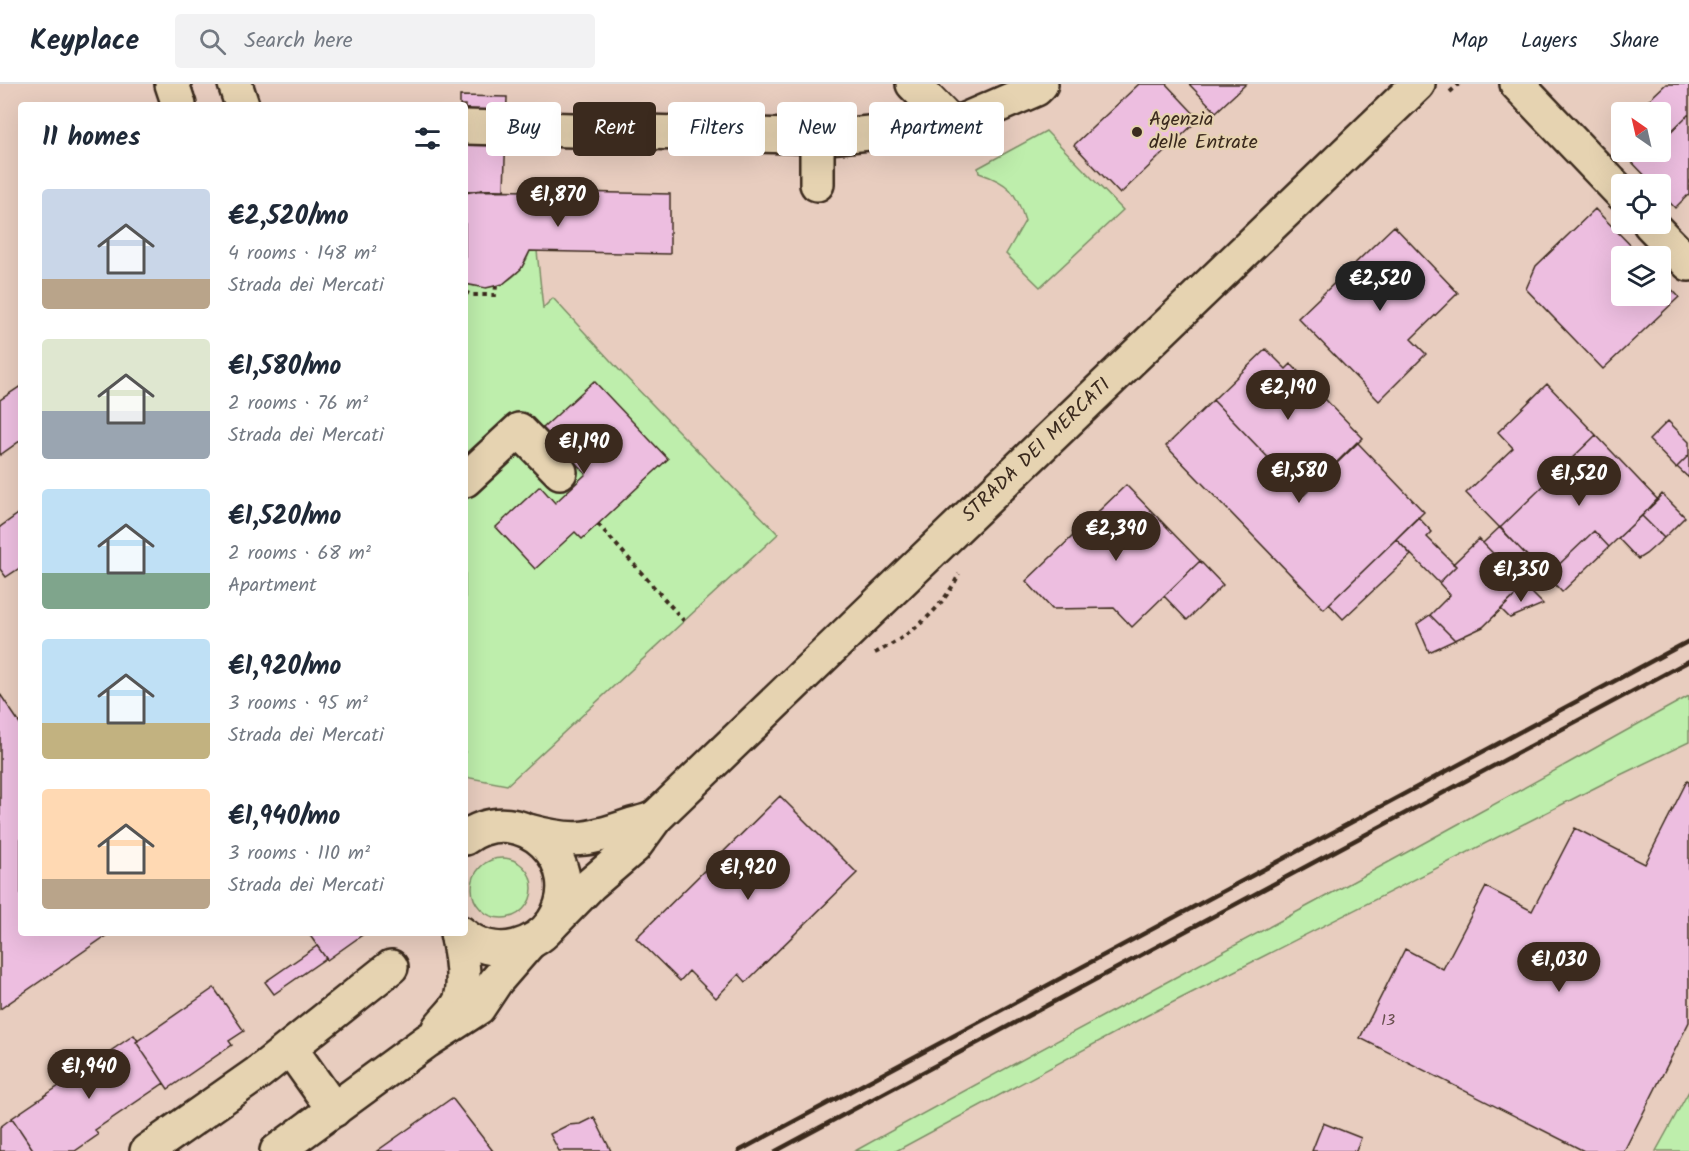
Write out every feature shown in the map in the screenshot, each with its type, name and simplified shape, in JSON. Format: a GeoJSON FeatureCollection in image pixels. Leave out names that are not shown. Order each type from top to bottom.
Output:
{"type":"FeatureCollection","features":[{"type":"Feature","properties":{"kind":"street"},"geometry":{"type":"LineString","coordinates":[[172,84],[178,102]]}},
{"type":"Feature","properties":{"kind":"street"},"geometry":{"type":"LineString","coordinates":[[235,84],[241,102]]}},
{"type":"Feature","properties":{"kind":"street"},"geometry":{"type":"LineString","coordinates":[[913,84],[931,102]]}},
{"type":"Feature","properties":{"kind":"street"},"geometry":{"type":"LineString","coordinates":[[1004,103],[1036,89],[1041,84]]}},
{"type":"Feature","properties":{"kind":"street","name":"STRADA DEI MERCATI"},"geometry":{"type":"LineString","coordinates":[[464,936],[482,946],[497,949],[513,948],[540,934],[591,884],[638,844],[656,817],[1418,84]]}},
{"type":"Feature","properties":{"kind":"street"},"geometry":{"type":"LineString","coordinates":[[1517,84],[1611,182]]}},
{"type":"Feature","properties":{"kind":"street"},"geometry":{"type":"LineString","coordinates":[[468,127],[777,136]]}},
{"type":"Feature","properties":{"kind":"street"},"geometry":{"type":"LineString","coordinates":[[817,156],[817,184]]}},
{"type":"Feature","properties":{"kind":"street"},"geometry":{"type":"LineString","coordinates":[[1660,234],[1689,264]]}},
{"type":"Feature","properties":{"kind":"street"},"geometry":{"type":"LineString","coordinates":[[468,477],[519,430],[560,472]]}},
{"type":"Feature","properties":{"kind":"street"},"geometry":{"type":"LineString","coordinates":[[468,809],[515,828]]}},
{"type":"Feature","properties":{"kind":"street","name":"STRADA DEI MERCATI"},"geometry":{"type":"LineString","coordinates":[[468,836],[486,827],[515,828],[565,839],[588,839],[656,817]]}},
{"type":"Feature","properties":{"kind":"street","name":"STRADA DEI MERCATI"},"geometry":{"type":"LineString","coordinates":[[277,1151],[427,1041],[478,1008],[496,981],[558,914],[564,887],[557,860],[540,838],[515,828]]}},
{"type":"Feature","properties":{"kind":"street","name":"STRADA DEI MERCATI"},"geometry":{"type":"LineString","coordinates":[[427,1041],[459,1004],[463,965],[459,936]]}},
{"type":"Feature","properties":{"kind":"street"},"geometry":{"type":"LineString","coordinates":[[147,1151],[290,1048],[391,967]]}},
{"type":"Feature","properties":{"kind":"street"},"geometry":{"type":"LineString","coordinates":[[290,1048],[334,1110]]}},
{"type":"Feature","properties":{"kind":"path"},"geometry":{"type":"LineString","coordinates":[[468,293],[495,296],[496,286]]}},
{"type":"Feature","properties":{"kind":"path"},"geometry":{"type":"LineString","coordinates":[[598,524],[684,621]]}},
{"type":"Feature","properties":{"kind":"green space"},"geometry":{"type":"Polygon","coordinates":[[[1046,131],[1123,210],[1040,287],[1006,254],[1025,221],[1018,202],[1004,185],[979,173],[978,168],[1004,156],[1004,154],[1046,131]]]}},
{"type":"Feature","properties":{"kind":"green space"},"geometry":{"type":"Polygon","coordinates":[[[530,251],[537,251],[543,308],[553,298],[621,372],[778,534],[507,785],[468,778],[468,285],[486,287],[505,282],[520,270],[530,251]]]}},
{"type":"Feature","properties":{"kind":"green space"},"geometry":{"type":"Polygon","coordinates":[[[1689,696],[1689,742],[1146,1016],[896,1151],[855,1151],[1402,855],[1689,696]]]}},
{"type":"Feature","properties":{"kind":"green space"},"geometry":{"type":"Polygon","coordinates":[[[496,858],[508,858],[519,863],[527,871],[532,888],[530,900],[519,913],[508,918],[496,918],[485,913],[477,905],[472,894],[472,882],[477,871],[485,863],[496,858]]]}},
{"type":"Feature","properties":{"kind":"green space"},"geometry":{"type":"Polygon","coordinates":[[[1689,1091],[1689,1151],[1656,1151],[1689,1091]]]}},
{"type":"Feature","properties":{"kind":"building","name":"Agenzia delle Entrate"},"geometry":{"type":"Polygon","coordinates":[[[1139,84],[1166,84],[1199,119],[1120,194],[1074,145],[1139,84]]]}},
{"type":"Feature","properties":{"kind":"building"},"geometry":{"type":"Polygon","coordinates":[[[1189,84],[1246,84],[1216,112],[1189,84]]]}},
{"type":"Feature","properties":{"kind":"building"},"geometry":{"type":"Polygon","coordinates":[[[1666,84],[1689,84],[1689,114],[1671,131],[1671,102],[1647,102],[1666,84]]]}},
{"type":"Feature","properties":{"kind":"building"},"geometry":{"type":"Polygon","coordinates":[[[460,96],[507,97],[507,102],[486,102],[486,156],[505,156],[504,190],[468,191],[468,102],[460,102],[460,96]]]}},
{"type":"Feature","properties":{"kind":"building"},"geometry":{"type":"Polygon","coordinates":[[[1689,114],[1689,194],[1675,208],[1671,204],[1671,174],[1643,174],[1632,162],[1671,162],[1671,131],[1689,114]]]}},
{"type":"Feature","properties":{"kind":"building"},"geometry":{"type":"Polygon","coordinates":[[[482,190],[670,194],[670,254],[530,251],[521,269],[503,284],[486,288],[468,285],[468,192],[482,190]]]}},
{"type":"Feature","properties":{"kind":"building"},"geometry":{"type":"Polygon","coordinates":[[[1595,209],[1611,225],[1611,234],[1619,234],[1631,246],[1611,246],[1611,306],[1670,306],[1603,369],[1526,289],[1536,266],[1595,209]]]}},
{"type":"Feature","properties":{"kind":"building"},"geometry":{"type":"Polygon","coordinates":[[[1394,226],[1458,293],[1411,339],[1426,354],[1379,401],[1298,318],[1394,226]]]}},
{"type":"Feature","properties":{"kind":"building"},"geometry":{"type":"Polygon","coordinates":[[[1671,289],[1679,297],[1671,305],[1671,289]]]}},
{"type":"Feature","properties":{"kind":"building"},"geometry":{"type":"Polygon","coordinates":[[[1266,349],[1286,369],[1291,364],[1363,438],[1304,495],[1213,400],[1266,349]]]}},
{"type":"Feature","properties":{"kind":"building"},"geometry":{"type":"Polygon","coordinates":[[[594,381],[668,459],[582,539],[575,532],[535,569],[496,527],[540,486],[555,503],[586,474],[543,428],[594,381]]]}},
{"type":"Feature","properties":{"kind":"building"},"geometry":{"type":"Polygon","coordinates":[[[1547,384],[1596,435],[1500,528],[1466,493],[1513,448],[1498,432],[1547,384]]]}},
{"type":"Feature","properties":{"kind":"building"},"geometry":{"type":"Polygon","coordinates":[[[18,388],[18,442],[0,455],[0,400],[18,388]]]}},
{"type":"Feature","properties":{"kind":"building"},"geometry":{"type":"Polygon","coordinates":[[[1213,400],[1304,495],[1357,442],[1424,512],[1324,609],[1166,446],[1213,400]]]}},
{"type":"Feature","properties":{"kind":"building"},"geometry":{"type":"Polygon","coordinates":[[[1668,421],[1689,442],[1689,455],[1676,468],[1649,440],[1668,421]]]}},
{"type":"Feature","properties":{"kind":"building"},"geometry":{"type":"Polygon","coordinates":[[[1596,435],[1658,500],[1609,547],[1594,531],[1547,576],[1500,528],[1596,435]]]}},
{"type":"Feature","properties":{"kind":"building"},"geometry":{"type":"Polygon","coordinates":[[[1689,455],[1689,478],[1677,467],[1689,455]]]}},
{"type":"Feature","properties":{"kind":"building"},"geometry":{"type":"Polygon","coordinates":[[[1126,485],[1200,561],[1132,627],[1114,608],[1052,609],[1026,581],[1126,485]]]}},
{"type":"Feature","properties":{"kind":"building"},"geometry":{"type":"Polygon","coordinates":[[[1662,494],[1685,517],[1664,538],[1642,516],[1662,494]]]}},
{"type":"Feature","properties":{"kind":"building"},"geometry":{"type":"Polygon","coordinates":[[[18,514],[18,569],[6,577],[0,569],[0,527],[18,514]]]}},
{"type":"Feature","properties":{"kind":"building"},"geometry":{"type":"Polygon","coordinates":[[[1642,516],[1664,538],[1638,559],[1618,538],[1642,516]]]}},
{"type":"Feature","properties":{"kind":"building"},"geometry":{"type":"Polygon","coordinates":[[[1418,517],[1432,532],[1427,537],[1456,566],[1439,583],[1396,539],[1418,517]]]}},
{"type":"Feature","properties":{"kind":"building"},"geometry":{"type":"Polygon","coordinates":[[[1500,527],[1526,555],[1510,571],[1483,543],[1500,527]]]}},
{"type":"Feature","properties":{"kind":"building"},"geometry":{"type":"Polygon","coordinates":[[[1594,531],[1609,547],[1562,592],[1547,576],[1594,531]]]}},
{"type":"Feature","properties":{"kind":"building"},"geometry":{"type":"Polygon","coordinates":[[[1396,539],[1411,555],[1343,619],[1329,604],[1396,539]]]}},
{"type":"Feature","properties":{"kind":"building"},"geometry":{"type":"Polygon","coordinates":[[[1479,539],[1525,586],[1483,627],[1455,640],[1430,615],[1450,595],[1439,583],[1456,566],[1453,564],[1479,539]]]}},
{"type":"Feature","properties":{"kind":"building"},"geometry":{"type":"Polygon","coordinates":[[[1200,561],[1223,585],[1187,620],[1164,596],[1200,561]]]}},
{"type":"Feature","properties":{"kind":"building"},"geometry":{"type":"Polygon","coordinates":[[[1525,586],[1543,604],[1510,618],[1501,609],[1525,586]]]}},
{"type":"Feature","properties":{"kind":"building"},"geometry":{"type":"Polygon","coordinates":[[[1430,615],[1455,640],[1429,652],[1417,624],[1430,615]]]}},
{"type":"Feature","properties":{"kind":"building"},"geometry":{"type":"Polygon","coordinates":[[[0,694],[18,721],[18,936],[106,936],[0,1009],[0,694]]]}},
{"type":"Feature","properties":{"kind":"building"},"geometry":{"type":"Polygon","coordinates":[[[1687,781],[1689,782],[1689,1022],[1624,1151],[1584,1151],[1360,1038],[1405,949],[1443,969],[1486,887],[1532,911],[1575,828],[1645,864],[1687,781]]]}},
{"type":"Feature","properties":{"kind":"building"},"geometry":{"type":"Polygon","coordinates":[[[780,796],[857,873],[746,982],[739,974],[716,998],[689,971],[680,981],[636,938],[780,796]]]}},
{"type":"Feature","properties":{"kind":"building"},"geometry":{"type":"Polygon","coordinates":[[[310,936],[361,936],[327,960],[310,936]]]}},
{"type":"Feature","properties":{"kind":"building"},"geometry":{"type":"Polygon","coordinates":[[[317,946],[326,958],[274,994],[265,982],[317,946]]]}},
{"type":"Feature","properties":{"kind":"building"},"geometry":{"type":"Polygon","coordinates":[[[214,988],[244,1031],[229,1041],[232,1045],[168,1089],[136,1042],[214,988]]]}},
{"type":"Feature","properties":{"kind":"building"},"geometry":{"type":"Polygon","coordinates":[[[134,1035],[138,1041],[136,1042],[164,1083],[95,1130],[98,1135],[75,1151],[34,1151],[12,1118],[134,1035]]]}},
{"type":"Feature","properties":{"kind":"building"},"geometry":{"type":"Polygon","coordinates":[[[452,1098],[493,1151],[377,1151],[452,1098]]]}},
{"type":"Feature","properties":{"kind":"building"},"geometry":{"type":"Polygon","coordinates":[[[594,1117],[611,1151],[559,1151],[550,1134],[568,1125],[580,1124],[594,1117]]]}},
{"type":"Feature","properties":{"kind":"building"},"geometry":{"type":"Polygon","coordinates":[[[12,1118],[34,1151],[0,1151],[0,1127],[12,1118]]]}},
{"type":"Feature","properties":{"kind":"building"},"geometry":{"type":"Polygon","coordinates":[[[1323,1123],[1361,1138],[1356,1151],[1312,1151],[1323,1123]]]}},
{"type":"Feature","properties":{"kind":"railway"},"geometry":{"type":"LineString","coordinates":[[739,1151],[1689,641]]}},
{"type":"Feature","properties":{"kind":"railway"},"geometry":{"type":"LineString","coordinates":[[776,1151],[1689,661]]}},
{"type":"Feature","properties":{"kind":"place","name":"Agenzia delle Entrate"},"geometry":{"type":"Point","coordinates":[1137,132]}}]}
